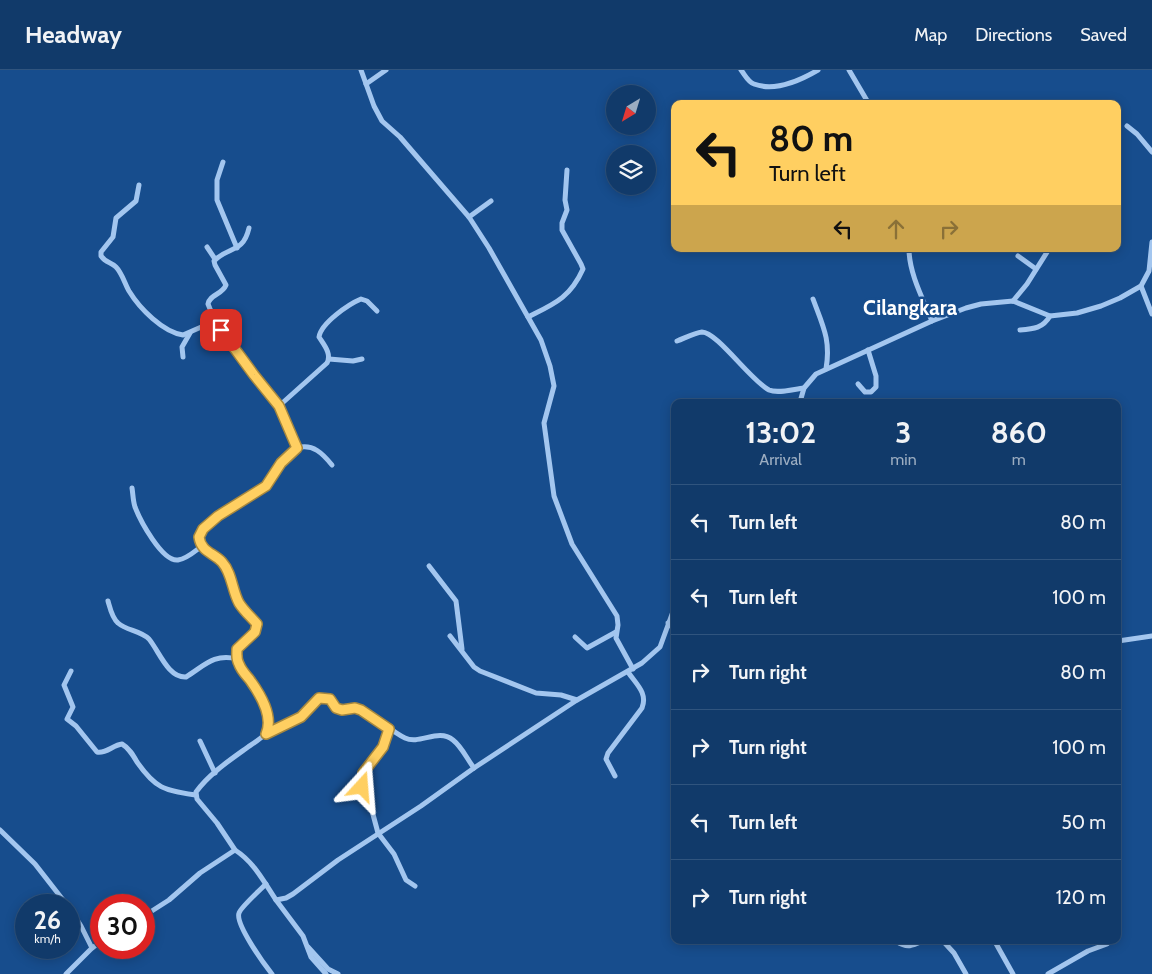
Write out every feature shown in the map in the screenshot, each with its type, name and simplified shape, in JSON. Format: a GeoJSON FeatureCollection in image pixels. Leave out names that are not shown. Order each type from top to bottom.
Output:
{"type":"FeatureCollection","features":[{"type":"Feature","properties":{"kind":"street"},"geometry":{"type":"LineString","coordinates":[[361,70],[374,106],[385,124],[400,137],[469,217],[489,248],[546,353],[554,386],[544,423],[554,496],[572,544],[617,616],[617,640],[630,670],[643,693],[644,702],[642,708],[608,753],[606,760],[615,776]]}},
{"type":"Feature","properties":{"kind":"street"},"geometry":{"type":"LineString","coordinates":[[366,84],[386,70]]}},
{"type":"Feature","properties":{"kind":"street"},"geometry":{"type":"LineString","coordinates":[[741,70],[750,82],[755,85],[772,86],[792,82],[818,70]]}},
{"type":"Feature","properties":{"kind":"street"},"geometry":{"type":"LineString","coordinates":[[849,70],[867,100]]}},
{"type":"Feature","properties":{"kind":"street"},"geometry":{"type":"LineString","coordinates":[[1127,126],[1137,134],[1152,152]]}},
{"type":"Feature","properties":{"kind":"street"},"geometry":{"type":"LineString","coordinates":[[223,162],[217,180],[217,195],[237,248]]}},
{"type":"Feature","properties":{"kind":"street"},"geometry":{"type":"LineString","coordinates":[[528,317],[560,300],[571,288],[582,269],[562,230],[562,223],[567,210],[565,200],[567,170]]}},
{"type":"Feature","properties":{"kind":"street"},"geometry":{"type":"LineString","coordinates":[[139,185],[136,201],[116,218],[112,237],[101,252],[101,256],[106,262],[118,268],[134,299],[154,319],[169,330],[183,335],[215,321]]}},
{"type":"Feature","properties":{"kind":"street"},"geometry":{"type":"LineString","coordinates":[[469,217],[491,201]]}},
{"type":"Feature","properties":{"kind":"street"},"geometry":{"type":"LineString","coordinates":[[215,259],[237,248],[245,240],[249,228]]}},
{"type":"Feature","properties":{"kind":"street"},"geometry":{"type":"LineString","coordinates":[[801,399],[804,388],[816,374],[932,321],[966,308],[981,304],[1013,301],[1050,316],[1077,313],[1101,306],[1141,286],[1149,271],[1152,242]]}},
{"type":"Feature","properties":{"kind":"street"},"geometry":{"type":"LineString","coordinates":[[207,247],[215,259],[215,265],[226,285],[222,292],[208,301],[215,321],[279,406],[297,448]]}},
{"type":"Feature","properties":{"kind":"street"},"geometry":{"type":"LineString","coordinates":[[908,252],[913,272],[932,321]]}},
{"type":"Feature","properties":{"kind":"street"},"geometry":{"type":"LineString","coordinates":[[1013,301],[1047,252]]}},
{"type":"Feature","properties":{"kind":"street"},"geometry":{"type":"LineString","coordinates":[[1018,256],[1036,269]]}},
{"type":"Feature","properties":{"kind":"street"},"geometry":{"type":"LineString","coordinates":[[1141,286],[1152,314]]}},
{"type":"Feature","properties":{"kind":"street"},"geometry":{"type":"LineString","coordinates":[[279,406],[327,363],[329,354],[319,337],[321,331],[328,323],[348,305],[361,299],[367,301],[377,311]]}},
{"type":"Feature","properties":{"kind":"street"},"geometry":{"type":"LineString","coordinates":[[814,299],[829,346],[826,369]]}},
{"type":"Feature","properties":{"kind":"street"},"geometry":{"type":"LineString","coordinates":[[1020,330],[1031,330],[1040,327],[1050,316]]}},
{"type":"Feature","properties":{"kind":"street"},"geometry":{"type":"LineString","coordinates":[[677,341],[700,332],[706,332],[757,381],[770,390],[804,388]]}},
{"type":"Feature","properties":{"kind":"street"},"geometry":{"type":"LineString","coordinates":[[184,358],[182,347],[191,333]]}},
{"type":"Feature","properties":{"kind":"street"},"geometry":{"type":"LineString","coordinates":[[858,384],[865,392],[870,392],[876,386],[876,376],[868,350]]}},
{"type":"Feature","properties":{"kind":"street"},"geometry":{"type":"LineString","coordinates":[[329,359],[353,361],[362,359]]}},
{"type":"Feature","properties":{"kind":"street"},"geometry":{"type":"LineString","coordinates":[[266,734],[268,729],[268,713],[260,696],[240,667],[237,658],[237,649],[255,632],[257,624],[239,602],[222,562],[209,554],[202,546],[199,537],[209,523],[226,510],[266,486],[281,463],[297,448],[304,445],[313,448],[322,453],[332,465]]}},
{"type":"Feature","properties":{"kind":"street"},"geometry":{"type":"LineString","coordinates":[[132,488],[134,505],[141,520],[161,550],[170,558],[175,560],[184,558],[202,546]]}},
{"type":"Feature","properties":{"kind":"street"},"geometry":{"type":"LineString","coordinates":[[429,566],[456,601],[462,650]]}},
{"type":"Feature","properties":{"kind":"street"},"geometry":{"type":"LineString","coordinates":[[108,601],[112,615],[118,623],[147,637],[176,675],[186,677],[217,658],[226,656],[237,658]]}},
{"type":"Feature","properties":{"kind":"street"},"geometry":{"type":"LineString","coordinates":[[276,900],[293,894],[378,833],[421,806],[474,768],[577,700],[652,656],[660,647],[671,616]]}},
{"type":"Feature","properties":{"kind":"street"},"geometry":{"type":"LineString","coordinates":[[668,623],[671,626]]}},
{"type":"Feature","properties":{"kind":"street"},"geometry":{"type":"LineString","coordinates":[[576,637],[587,648],[616,632]]}},
{"type":"Feature","properties":{"kind":"street"},"geometry":{"type":"LineString","coordinates":[[450,636],[474,667],[480,671],[536,693],[560,695],[577,700]]}},
{"type":"Feature","properties":{"kind":"street"},"geometry":{"type":"LineString","coordinates":[[1121,641],[1152,636]]}},
{"type":"Feature","properties":{"kind":"street"},"geometry":{"type":"LineString","coordinates":[[71,671],[64,685],[73,707],[67,719],[76,726],[98,752],[103,753],[118,744],[122,744],[129,750],[148,777],[161,788],[195,795],[229,838],[235,850],[244,856],[266,884],[303,936],[311,957],[326,974]]}},
{"type":"Feature","properties":{"kind":"street"},"geometry":{"type":"LineString","coordinates":[[195,795],[198,789],[216,773],[266,734],[301,717],[319,698],[330,699],[336,708],[342,710],[355,708],[361,710],[389,731],[406,739],[412,740],[433,736],[449,737],[458,744],[474,768]]}},
{"type":"Feature","properties":{"kind":"street"},"geometry":{"type":"LineString","coordinates":[[389,731],[377,756],[363,773],[361,781],[378,833],[394,854],[406,880],[415,886]]}},
{"type":"Feature","properties":{"kind":"street"},"geometry":{"type":"LineString","coordinates":[[200,741],[216,773]]}},
{"type":"Feature","properties":{"kind":"street"},"geometry":{"type":"LineString","coordinates":[[0,830],[35,864],[59,894]]}},
{"type":"Feature","properties":{"kind":"street"},"geometry":{"type":"LineString","coordinates":[[0,839],[6,835]]}},
{"type":"Feature","properties":{"kind":"street"},"geometry":{"type":"LineString","coordinates":[[155,909],[169,900],[200,873],[235,850]]}},
{"type":"Feature","properties":{"kind":"street"},"geometry":{"type":"LineString","coordinates":[[266,884],[240,910],[238,919],[255,950],[272,974]]}},
{"type":"Feature","properties":{"kind":"street"},"geometry":{"type":"LineString","coordinates":[[80,924],[90,944]]}},
{"type":"Feature","properties":{"kind":"street"},"geometry":{"type":"LineString","coordinates":[[900,944],[910,947],[916,944]]}},
{"type":"Feature","properties":{"kind":"street"},"geometry":{"type":"LineString","coordinates":[[946,944],[954,953],[966,974]]}},
{"type":"Feature","properties":{"kind":"street"},"geometry":{"type":"LineString","coordinates":[[996,944],[1013,974]]}},
{"type":"Feature","properties":{"kind":"street"},"geometry":{"type":"LineString","coordinates":[[1048,974],[1088,951],[1107,944]]}},
{"type":"Feature","properties":{"kind":"street"},"geometry":{"type":"LineString","coordinates":[[306,945],[328,969],[338,974]]}},
{"type":"Feature","properties":{"kind":"street"},"geometry":{"type":"LineString","coordinates":[[66,974],[90,950]]}},
{"type":"Feature","properties":{"kind":"district","name":"Cilangkara"},"geometry":{"type":"Point","coordinates":[910,307]}},
{"type":"Feature","properties":{"kind":"route"},"geometry":{"type":"LineString","coordinates":[[221,330],[279,406],[297,448],[281,463],[266,486],[226,510],[209,523],[199,537],[200,542],[209,554],[222,562],[239,602],[257,624],[255,632],[237,649],[237,658],[240,667],[251,681],[268,713],[269,722],[266,734],[301,717],[319,698],[330,699],[336,708],[342,710],[355,708],[361,710],[389,729],[383,747],[363,773],[362,787]]}}]}
